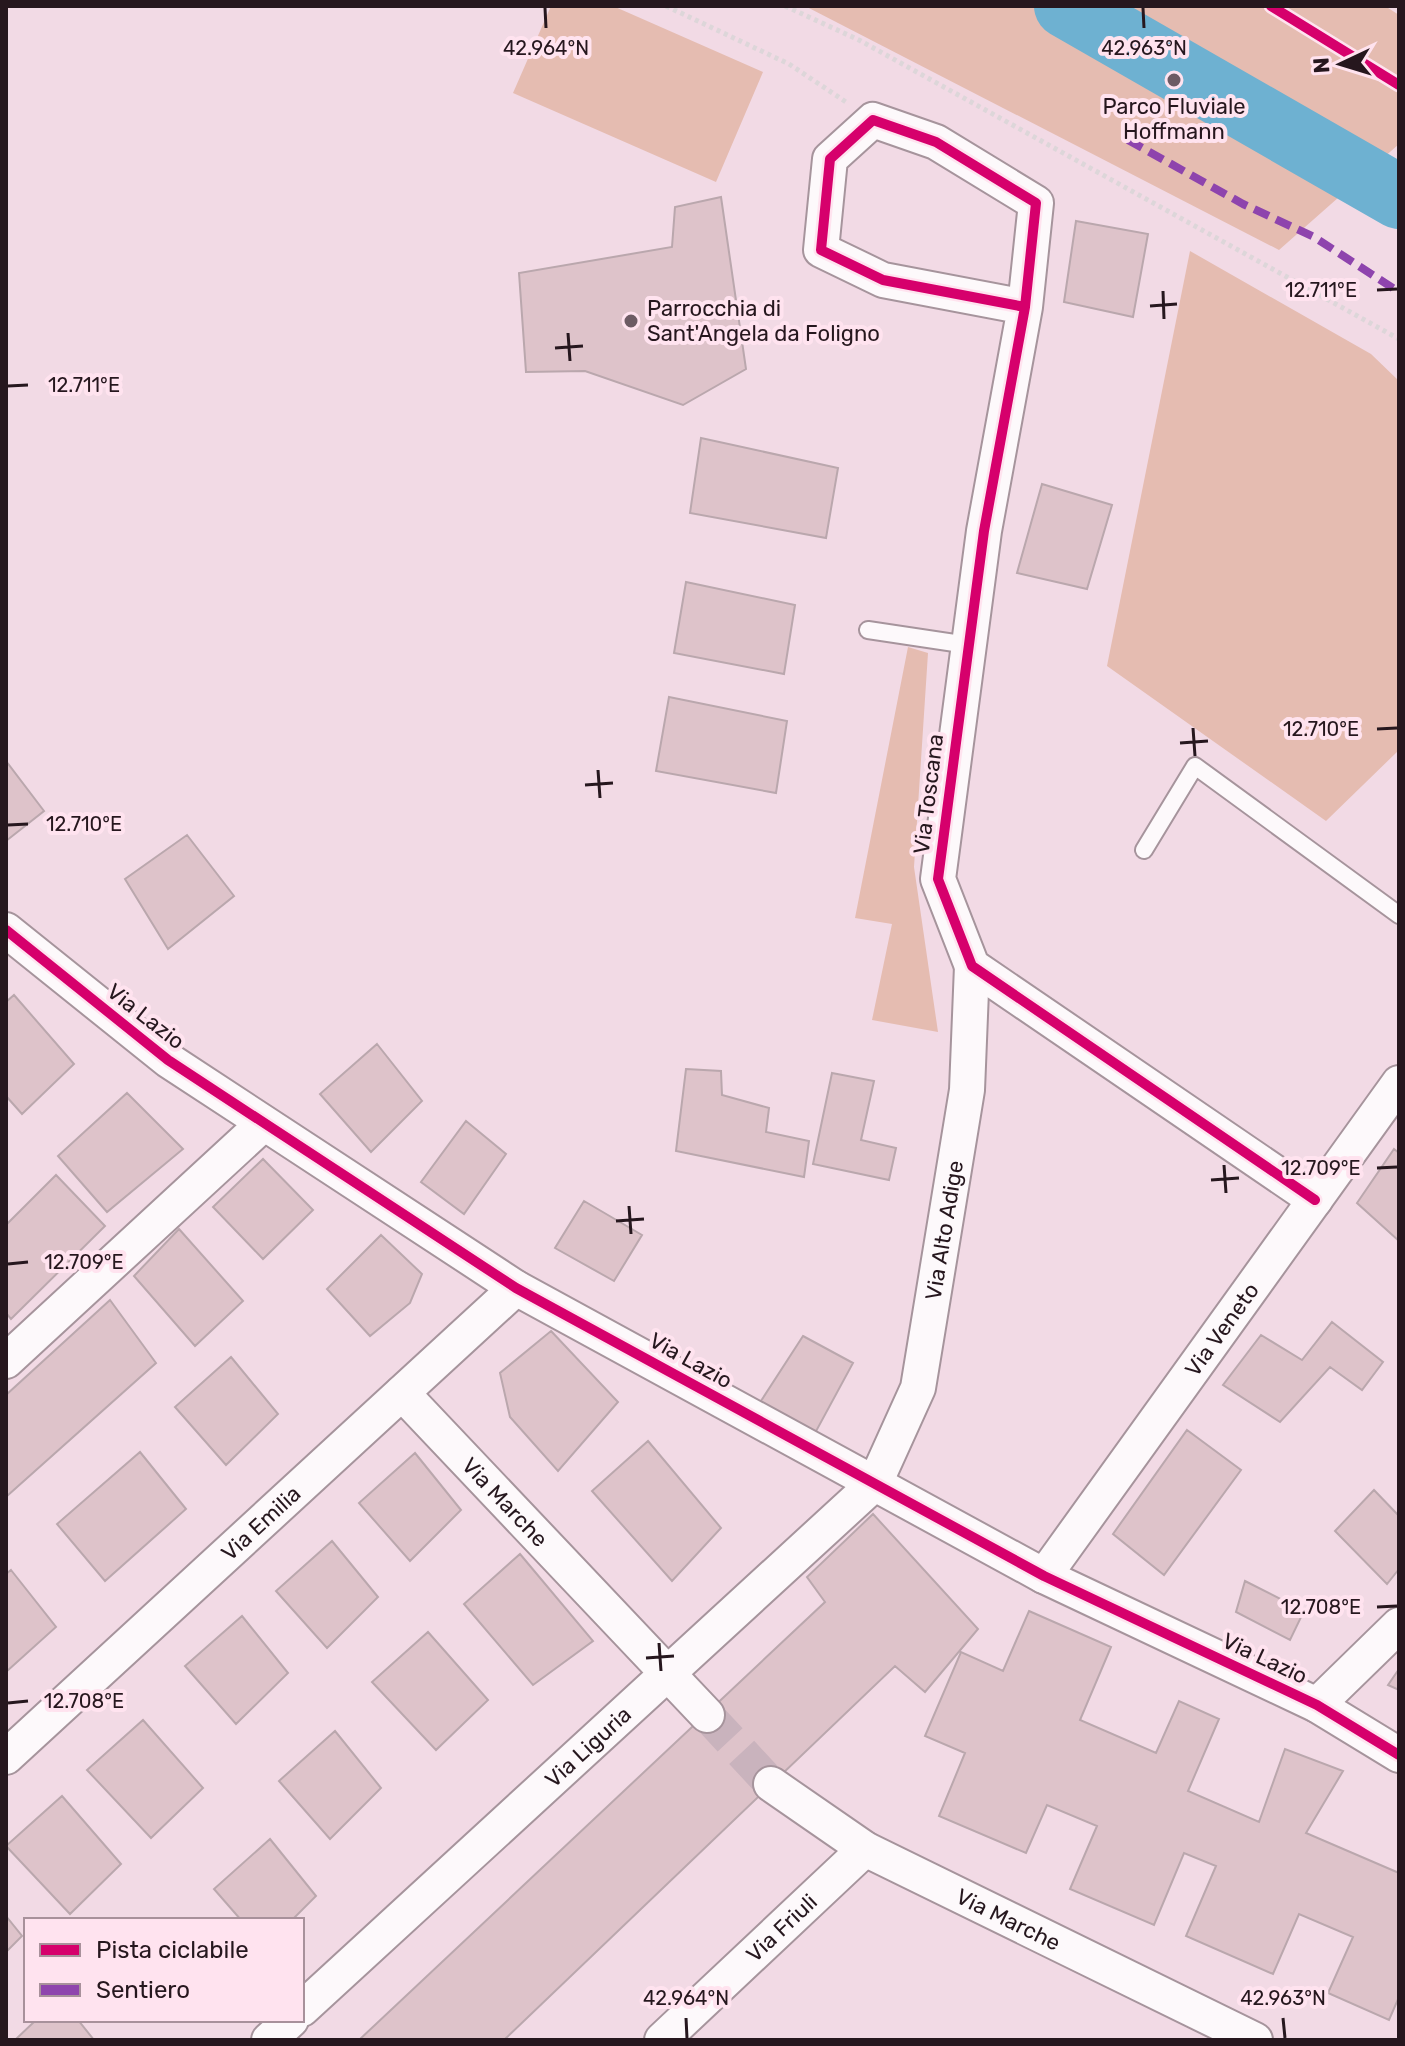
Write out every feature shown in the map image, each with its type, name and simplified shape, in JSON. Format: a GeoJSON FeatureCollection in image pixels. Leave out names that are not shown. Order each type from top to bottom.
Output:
{"type":"FeatureCollection","features":[{"type":"Feature","properties":{"kind":"street"},"geometry":{"type":"LineString","coordinates":[[873,120],[830,159],[821,250],[883,280],[1025,307]]}},
{"type":"Feature","properties":{"kind":"street","name":"Via Toscana"},"geometry":{"type":"LineString","coordinates":[[873,120],[936,142],[1036,203],[1025,307],[984,531],[938,879],[972,966]]}},
{"type":"Feature","properties":{"kind":"street","name":"Via Lazio"},"geometry":{"type":"LineString","coordinates":[[6,930],[168,1060],[262,1125],[516,1288],[1044,1576],[1317,1705],[1399,1755]]}},
{"type":"Feature","properties":{"kind":"street"},"geometry":{"type":"LineString","coordinates":[[972,966],[1315,1200]]}},
{"type":"Feature","properties":{"kind":"street","name":"Via Alto Adige"},"geometry":{"type":"LineString","coordinates":[[875,1483],[918,1388],[967,1090],[972,966]]}},
{"type":"Feature","properties":{"kind":"street","name":"Via Veneto"},"geometry":{"type":"LineString","coordinates":[[1044,1576],[1399,1083]]}},
{"type":"Feature","properties":{"kind":"street"},"geometry":{"type":"LineString","coordinates":[[6,1361],[262,1125]]}},
{"type":"Feature","properties":{"kind":"street","name":"Via Emilia"},"geometry":{"type":"LineString","coordinates":[[6,1757],[516,1288]]}},
{"type":"Feature","properties":{"kind":"street","name":"Via Marche"},"geometry":{"type":"LineString","coordinates":[[402,1393],[707,1715]]}},
{"type":"Feature","properties":{"kind":"street","name":"Via Liguria"},"geometry":{"type":"LineString","coordinates":[[304,2007],[875,1483]]}},
{"type":"Feature","properties":{"kind":"street"},"geometry":{"type":"LineString","coordinates":[[1317,1705],[1399,1625]]}},
{"type":"Feature","properties":{"kind":"street","name":"Via Marche"},"geometry":{"type":"LineString","coordinates":[[771,1784],[865,1849],[1255,2040]]}},
{"type":"Feature","properties":{"kind":"street","name":"Via Friuli"},"geometry":{"type":"LineString","coordinates":[[662,2040],[865,1849]]}},
{"type":"Feature","properties":{"kind":"street"},"geometry":{"type":"LineString","coordinates":[[269,2040],[289,2022]]}},
{"type":"Feature","properties":{"kind":"lane"},"geometry":{"type":"LineString","coordinates":[[868,630],[968,645]]}},
{"type":"Feature","properties":{"kind":"lane"},"geometry":{"type":"LineString","coordinates":[[1144,850],[1195,766],[1399,915]]}},
{"type":"Feature","properties":{"kind":"path"},"geometry":{"type":"LineString","coordinates":[[666,6],[789,64],[873,120]]}},
{"type":"Feature","properties":{"kind":"path"},"geometry":{"type":"LineString","coordinates":[[785,6],[859,40],[1399,339]]}},
{"type":"Feature","properties":{"kind":"shaded area"},"geometry":{"type":"Polygon","coordinates":[[[551,6],[613,6],[763,72],[716,182],[513,93],[551,6]]]}},
{"type":"Feature","properties":{"kind":"shaded area","name":"Parco Fluviale Hoffmann"},"geometry":{"type":"Polygon","coordinates":[[[805,6],[1385,6],[1399,15],[1399,144],[1279,250],[805,6]]]}},
{"type":"Feature","properties":{"kind":"shaded area"},"geometry":{"type":"Polygon","coordinates":[[[1190,251],[1371,354],[1399,381],[1399,750],[1326,821],[1107,666],[1190,251]]]}},
{"type":"Feature","properties":{"kind":"shaded area"},"geometry":{"type":"Polygon","coordinates":[[[908,647],[928,653],[914,867],[938,1032],[872,1020],[892,924],[855,918],[908,647]]]}},
{"type":"Feature","properties":{"kind":"building","name":"Parrocchia di Sant'Angela da Foligno"},"geometry":{"type":"Polygon","coordinates":[[[721,197],[746,369],[683,405],[585,371],[526,372],[519,273],[672,247],[675,207],[721,197]]]}},
{"type":"Feature","properties":{"kind":"building"},"geometry":{"type":"Polygon","coordinates":[[[1076,221],[1148,234],[1133,317],[1064,302],[1076,221]]]}},
{"type":"Feature","properties":{"kind":"building"},"geometry":{"type":"Polygon","coordinates":[[[701,438],[838,468],[826,538],[690,513],[701,438]]]}},
{"type":"Feature","properties":{"kind":"building"},"geometry":{"type":"Polygon","coordinates":[[[1042,484],[1112,505],[1087,589],[1017,573],[1042,484]]]}},
{"type":"Feature","properties":{"kind":"building"},"geometry":{"type":"Polygon","coordinates":[[[686,582],[795,605],[784,674],[674,653],[686,582]]]}},
{"type":"Feature","properties":{"kind":"building"},"geometry":{"type":"Polygon","coordinates":[[[669,697],[787,721],[776,793],[656,771],[669,697]]]}},
{"type":"Feature","properties":{"kind":"building"},"geometry":{"type":"Polygon","coordinates":[[[6,761],[44,811],[6,841],[6,761]]]}},
{"type":"Feature","properties":{"kind":"building"},"geometry":{"type":"Polygon","coordinates":[[[187,835],[234,896],[168,949],[125,879],[187,835]]]}},
{"type":"Feature","properties":{"kind":"building"},"geometry":{"type":"Polygon","coordinates":[[[14,995],[74,1064],[22,1114],[6,1096],[6,1002],[14,995]]]}},
{"type":"Feature","properties":{"kind":"building"},"geometry":{"type":"Polygon","coordinates":[[[377,1044],[422,1101],[371,1152],[320,1094],[377,1044]]]}},
{"type":"Feature","properties":{"kind":"building"},"geometry":{"type":"Polygon","coordinates":[[[686,1069],[721,1071],[722,1095],[769,1108],[766,1132],[809,1141],[804,1177],[676,1151],[686,1069]]]}},
{"type":"Feature","properties":{"kind":"building"},"geometry":{"type":"Polygon","coordinates":[[[832,1073],[874,1081],[861,1140],[896,1148],[889,1180],[813,1164],[832,1073]]]}},
{"type":"Feature","properties":{"kind":"building"},"geometry":{"type":"Polygon","coordinates":[[[127,1093],[183,1149],[107,1212],[58,1156],[127,1093]]]}},
{"type":"Feature","properties":{"kind":"building"},"geometry":{"type":"Polygon","coordinates":[[[466,1121],[506,1154],[464,1214],[421,1182],[466,1121]]]}},
{"type":"Feature","properties":{"kind":"building"},"geometry":{"type":"Polygon","coordinates":[[[1394,1149],[1399,1153],[1399,1241],[1357,1203],[1394,1149]]]}},
{"type":"Feature","properties":{"kind":"building"},"geometry":{"type":"Polygon","coordinates":[[[263,1159],[313,1210],[263,1259],[213,1207],[263,1159]]]}},
{"type":"Feature","properties":{"kind":"building"},"geometry":{"type":"Polygon","coordinates":[[[56,1175],[105,1226],[11,1319],[6,1313],[6,1225],[56,1175]]]}},
{"type":"Feature","properties":{"kind":"building"},"geometry":{"type":"Polygon","coordinates":[[[584,1201],[642,1235],[614,1281],[555,1248],[584,1201]]]}},
{"type":"Feature","properties":{"kind":"building"},"geometry":{"type":"Polygon","coordinates":[[[179,1229],[243,1301],[195,1346],[134,1276],[179,1229]]]}},
{"type":"Feature","properties":{"kind":"building"},"geometry":{"type":"Polygon","coordinates":[[[381,1235],[422,1274],[410,1303],[370,1336],[327,1289],[381,1235]]]}},
{"type":"Feature","properties":{"kind":"building"},"geometry":{"type":"Polygon","coordinates":[[[110,1300],[156,1363],[7,1496],[6,1395],[110,1300]]]}},
{"type":"Feature","properties":{"kind":"building"},"geometry":{"type":"Polygon","coordinates":[[[1332,1322],[1383,1362],[1362,1390],[1330,1367],[1280,1422],[1223,1385],[1261,1335],[1302,1360],[1332,1322]]]}},
{"type":"Feature","properties":{"kind":"building"},"geometry":{"type":"Polygon","coordinates":[[[551,1331],[618,1402],[558,1471],[510,1417],[500,1373],[551,1331]]]}},
{"type":"Feature","properties":{"kind":"building"},"geometry":{"type":"Polygon","coordinates":[[[803,1336],[853,1363],[814,1435],[759,1404],[803,1336]]]}},
{"type":"Feature","properties":{"kind":"building"},"geometry":{"type":"Polygon","coordinates":[[[231,1357],[278,1414],[226,1465],[175,1407],[231,1357]]]}},
{"type":"Feature","properties":{"kind":"building"},"geometry":{"type":"Polygon","coordinates":[[[1187,1430],[1241,1470],[1164,1575],[1113,1534],[1187,1430]]]}},
{"type":"Feature","properties":{"kind":"building"},"geometry":{"type":"Polygon","coordinates":[[[648,1441],[721,1528],[672,1581],[592,1491],[648,1441]]]}},
{"type":"Feature","properties":{"kind":"building"},"geometry":{"type":"Polygon","coordinates":[[[140,1452],[186,1509],[105,1581],[57,1524],[140,1452]]]}},
{"type":"Feature","properties":{"kind":"building"},"geometry":{"type":"Polygon","coordinates":[[[415,1453],[461,1510],[410,1561],[359,1503],[415,1453]]]}},
{"type":"Feature","properties":{"kind":"building"},"geometry":{"type":"Polygon","coordinates":[[[1374,1490],[1399,1516],[1399,1569],[1387,1584],[1335,1531],[1374,1490]]]}},
{"type":"Feature","properties":{"kind":"building"},"geometry":{"type":"Polygon","coordinates":[[[873,1514],[978,1629],[925,1692],[895,1666],[504,2040],[359,2040],[825,1602],[807,1577],[873,1514]]]}},
{"type":"Feature","properties":{"kind":"building"},"geometry":{"type":"Polygon","coordinates":[[[332,1541],[378,1597],[327,1648],[276,1591],[332,1541]]]}},
{"type":"Feature","properties":{"kind":"building"},"geometry":{"type":"Polygon","coordinates":[[[520,1554],[593,1641],[533,1685],[464,1604],[520,1554]]]}},
{"type":"Feature","properties":{"kind":"building"},"geometry":{"type":"Polygon","coordinates":[[[11,1570],[56,1627],[6,1672],[6,1574],[11,1570]]]}},
{"type":"Feature","properties":{"kind":"building"},"geometry":{"type":"Polygon","coordinates":[[[1245,1581],[1304,1611],[1290,1640],[1236,1612],[1245,1581]]]}},
{"type":"Feature","properties":{"kind":"building"},"geometry":{"type":"Polygon","coordinates":[[[1029,1611],[1111,1647],[1080,1720],[1156,1753],[1179,1701],[1219,1719],[1188,1791],[1259,1822],[1285,1749],[1343,1771],[1306,1833],[1399,1873],[1399,1997],[1389,2020],[1328,1993],[1353,1937],[1299,1914],[1273,1974],[1186,1936],[1216,1866],[1184,1853],[1154,1925],[1070,1889],[1097,1826],[1047,1805],[1026,1853],[939,1816],[965,1753],[925,1736],[961,1652],[1003,1671],[1029,1611]]]}},
{"type":"Feature","properties":{"kind":"building"},"geometry":{"type":"Polygon","coordinates":[[[242,1616],[288,1673],[236,1724],[185,1666],[242,1616]]]}},
{"type":"Feature","properties":{"kind":"building"},"geometry":{"type":"Polygon","coordinates":[[[428,1632],[488,1700],[436,1750],[372,1682],[428,1632]]]}},
{"type":"Feature","properties":{"kind":"building"},"geometry":{"type":"Polygon","coordinates":[[[1399,1669],[1399,1690],[1388,1685],[1399,1669]]]}},
{"type":"Feature","properties":{"kind":"building"},"geometry":{"type":"Polygon","coordinates":[[[143,1720],[203,1788],[151,1838],[87,1770],[143,1720]]]}},
{"type":"Feature","properties":{"kind":"building"},"geometry":{"type":"Polygon","coordinates":[[[335,1731],[381,1788],[330,1839],[279,1781],[335,1731]]]}},
{"type":"Feature","properties":{"kind":"building"},"geometry":{"type":"Polygon","coordinates":[[[62,1796],[121,1864],[70,1914],[6,1846],[62,1796]]]}},
{"type":"Feature","properties":{"kind":"building"},"geometry":{"type":"Polygon","coordinates":[[[270,1839],[316,1896],[294,1918],[239,1918],[214,1889],[270,1839]]]}},
{"type":"Feature","properties":{"kind":"building"},"geometry":{"type":"Polygon","coordinates":[[[6,1916],[22,1936],[6,1952],[6,1916]]]}},
{"type":"Feature","properties":{"kind":"building"},"geometry":{"type":"Polygon","coordinates":[[[34,2022],[80,2022],[94,2040],[15,2040],[34,2022]]]}},
{"type":"Feature","properties":{"kind":"waterway"},"geometry":{"type":"LineString","coordinates":[[1066,6],[1399,197]]}},
{"type":"Feature","properties":{"kind":"tunnel"},"geometry":{"type":"LineString","coordinates":[[707,1715],[771,1784]]}},
{"type":"Feature","properties":{"kind":"marked path"},"geometry":{"type":"LineString","coordinates":[[1128,140],[1243,204],[1314,237],[1399,292]]}},
{"type":"Feature","properties":{"kind":"cycle path"},"geometry":{"type":"LineString","coordinates":[[1271,6],[1399,85]]}},
{"type":"Feature","properties":{"kind":"cycle path"},"geometry":{"type":"LineString","coordinates":[[1025,307],[1036,203],[936,142],[873,120],[830,159],[821,250],[883,280],[1025,307],[984,531],[938,879],[972,966],[1315,1200]]}},
{"type":"Feature","properties":{"kind":"cycle path"},"geometry":{"type":"LineString","coordinates":[[6,930],[168,1060],[516,1288],[1044,1576],[1317,1705],[1399,1755]]}},
{"type":"Feature","properties":{"kind":"place","name":"Parco Fluviale Hoffmann"},"geometry":{"type":"Point","coordinates":[1174,80]}},
{"type":"Feature","properties":{"kind":"place","name":"Parrocchia di Sant'Angela da Foligno"},"geometry":{"type":"Point","coordinates":[631,321]}}]}
